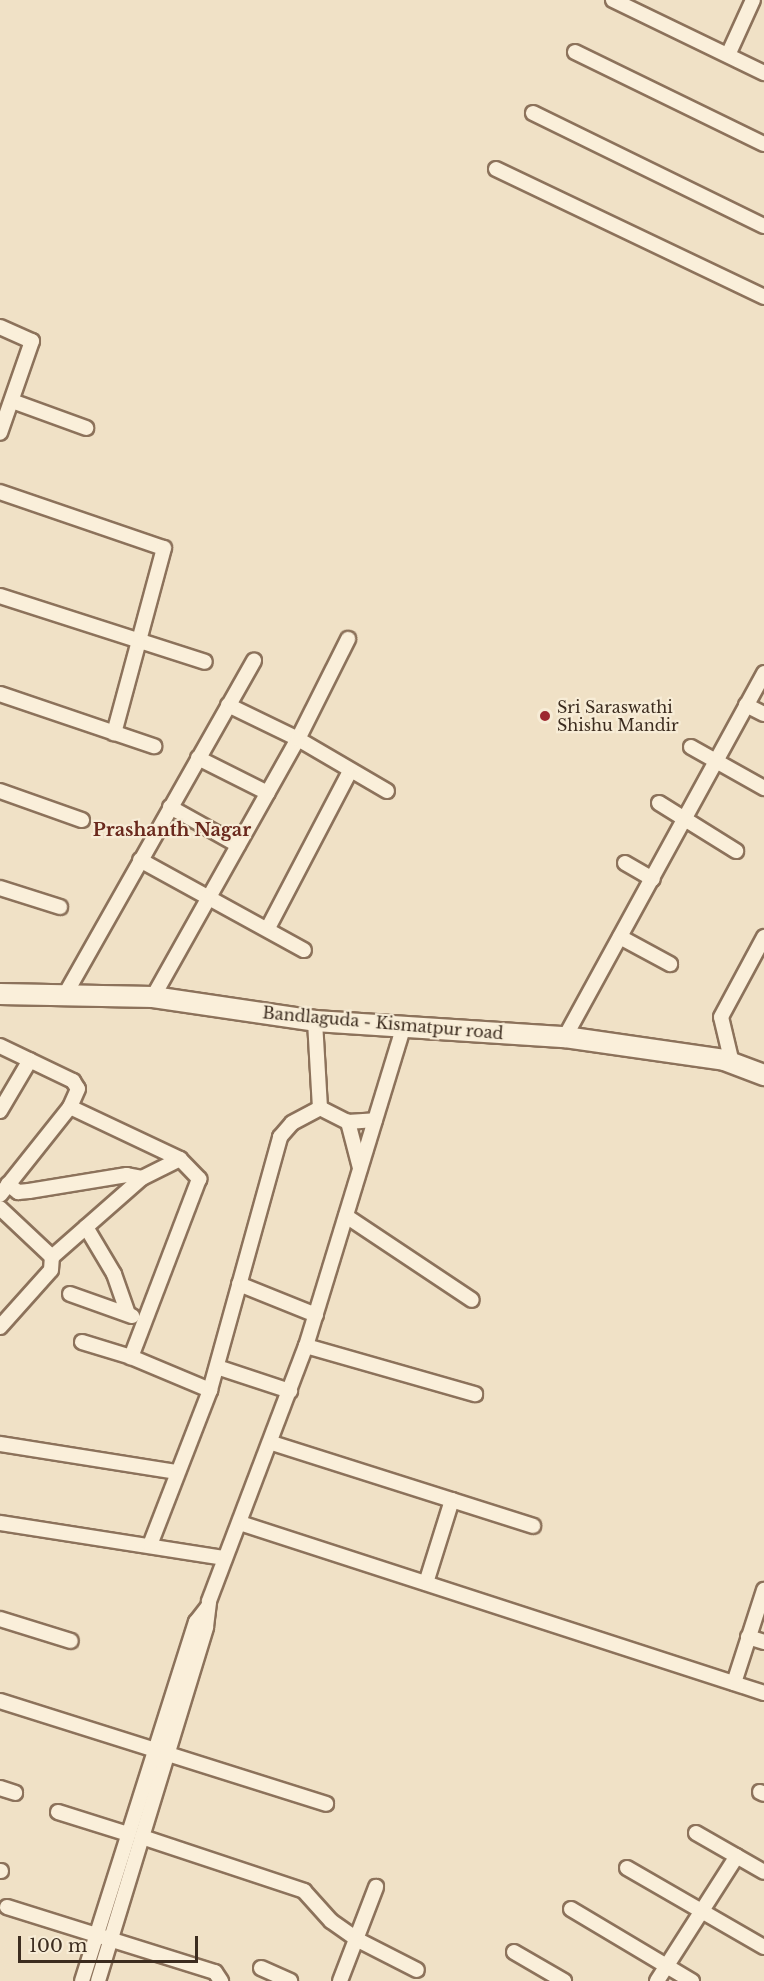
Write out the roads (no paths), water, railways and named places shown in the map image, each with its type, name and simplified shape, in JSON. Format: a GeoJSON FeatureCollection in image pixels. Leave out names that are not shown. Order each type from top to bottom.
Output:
{"type":"FeatureCollection","features":[{"type":"Feature","properties":{"kind":"street"},"geometry":{"type":"LineString","coordinates":[[613,0],[764,73]]}},
{"type":"Feature","properties":{"kind":"street"},"geometry":{"type":"LineString","coordinates":[[728,55],[753,0]]}},
{"type":"Feature","properties":{"kind":"street"},"geometry":{"type":"LineString","coordinates":[[575,52],[764,144]]}},
{"type":"Feature","properties":{"kind":"street"},"geometry":{"type":"LineString","coordinates":[[533,113],[764,226]]}},
{"type":"Feature","properties":{"kind":"street"},"geometry":{"type":"LineString","coordinates":[[495,169],[764,297]]}},
{"type":"Feature","properties":{"kind":"street"},"geometry":{"type":"LineString","coordinates":[[0,327],[32,341],[2,424]]}},
{"type":"Feature","properties":{"kind":"street"},"geometry":{"type":"LineString","coordinates":[[12,401],[86,428]]}},
{"type":"Feature","properties":{"kind":"street"},"geometry":{"type":"LineString","coordinates":[[0,492],[164,548],[114,733]]}},
{"type":"Feature","properties":{"kind":"street"},"geometry":{"type":"LineString","coordinates":[[0,596],[205,662]]}},
{"type":"Feature","properties":{"kind":"street"},"geometry":{"type":"LineString","coordinates":[[153,997],[298,739],[348,639]]}},
{"type":"Feature","properties":{"kind":"street"},"geometry":{"type":"LineString","coordinates":[[66,993],[254,661]]}},
{"type":"Feature","properties":{"kind":"street"},"geometry":{"type":"LineString","coordinates":[[565,1037],[764,674]]}},
{"type":"Feature","properties":{"kind":"street"},"geometry":{"type":"LineString","coordinates":[[0,694],[154,746]]}},
{"type":"Feature","properties":{"kind":"street"},"geometry":{"type":"LineString","coordinates":[[228,705],[298,739],[387,791]]}},
{"type":"Feature","properties":{"kind":"street"},"geometry":{"type":"LineString","coordinates":[[746,705],[764,714]]}},
{"type":"Feature","properties":{"kind":"street"},"geometry":{"type":"LineString","coordinates":[[691,747],[764,788]]}},
{"type":"Feature","properties":{"kind":"street"},"geometry":{"type":"LineString","coordinates":[[198,758],[268,793]]}},
{"type":"Feature","properties":{"kind":"street"},"geometry":{"type":"LineString","coordinates":[[268,928],[350,771]]}},
{"type":"Feature","properties":{"kind":"street"},"geometry":{"type":"LineString","coordinates":[[0,791],[82,820]]}},
{"type":"Feature","properties":{"kind":"street"},"geometry":{"type":"LineString","coordinates":[[659,803],[736,851]]}},
{"type":"Feature","properties":{"kind":"street"},"geometry":{"type":"LineString","coordinates":[[170,807],[238,846]]}},
{"type":"Feature","properties":{"kind":"street"},"geometry":{"type":"LineString","coordinates":[[141,860],[208,898],[268,928],[304,950]]}},
{"type":"Feature","properties":{"kind":"street"},"geometry":{"type":"LineString","coordinates":[[625,863],[653,879]]}},
{"type":"Feature","properties":{"kind":"street"},"geometry":{"type":"LineString","coordinates":[[0,888],[60,907]]}},
{"type":"Feature","properties":{"kind":"street"},"geometry":{"type":"LineString","coordinates":[[620,937],[669,964]]}},
{"type":"Feature","properties":{"kind":"street"},"geometry":{"type":"LineString","coordinates":[[732,1063],[721,1017],[764,937]]}},
{"type":"Feature","properties":{"kind":"street","name":"Bandlaguda - Kismatpur road"},"geometry":{"type":"LineString","coordinates":[[0,994],[66,993],[153,997],[315,1021],[565,1037],[732,1063],[764,1075]]}},
{"type":"Feature","properties":{"kind":"street"},"geometry":{"type":"LineString","coordinates":[[315,1021],[320,1108]]}},
{"type":"Feature","properties":{"kind":"street"},"geometry":{"type":"LineString","coordinates":[[82,1981],[135,1835],[161,1753],[196,1622],[207,1608],[224,1558],[272,1443],[306,1346],[403,1028]]}},
{"type":"Feature","properties":{"kind":"street"},"geometry":{"type":"LineString","coordinates":[[0,1046],[77,1085],[70,1107],[4,1189],[18,1192],[29,1191],[127,1175],[142,1178]]}},
{"type":"Feature","properties":{"kind":"street"},"geometry":{"type":"LineString","coordinates":[[0,1111],[30,1060]]}},
{"type":"Feature","properties":{"kind":"street"},"geometry":{"type":"LineString","coordinates":[[70,1107],[180,1159],[197,1175],[199,1184],[131,1357]]}},
{"type":"Feature","properties":{"kind":"street"},"geometry":{"type":"LineString","coordinates":[[320,1108],[348,1122],[375,1120]]}},
{"type":"Feature","properties":{"kind":"street"},"geometry":{"type":"LineString","coordinates":[[150,1545],[210,1390],[280,1137],[292,1123],[320,1108]]}},
{"type":"Feature","properties":{"kind":"street"},"geometry":{"type":"LineString","coordinates":[[348,1122],[360,1170]]}},
{"type":"Feature","properties":{"kind":"street"},"geometry":{"type":"LineString","coordinates":[[0,1327],[51,1270],[52,1257],[142,1178],[180,1159]]}},
{"type":"Feature","properties":{"kind":"street"},"geometry":{"type":"LineString","coordinates":[[0,1208],[52,1257]]}},
{"type":"Feature","properties":{"kind":"street"},"geometry":{"type":"LineString","coordinates":[[346,1216],[472,1300]]}},
{"type":"Feature","properties":{"kind":"street"},"geometry":{"type":"LineString","coordinates":[[86,1227],[114,1274],[128,1314]]}},
{"type":"Feature","properties":{"kind":"street"},"geometry":{"type":"LineString","coordinates":[[239,1284],[316,1315]]}},
{"type":"Feature","properties":{"kind":"street"},"geometry":{"type":"LineString","coordinates":[[70,1294],[146,1320]]}},
{"type":"Feature","properties":{"kind":"street"},"geometry":{"type":"LineString","coordinates":[[82,1342],[131,1357],[210,1390]]}},
{"type":"Feature","properties":{"kind":"street"},"geometry":{"type":"LineString","coordinates":[[306,1346],[475,1394]]}},
{"type":"Feature","properties":{"kind":"street"},"geometry":{"type":"LineString","coordinates":[[217,1367],[290,1391]]}},
{"type":"Feature","properties":{"kind":"street"},"geometry":{"type":"LineString","coordinates":[[272,1443],[533,1526]]}},
{"type":"Feature","properties":{"kind":"street"},"geometry":{"type":"LineString","coordinates":[[0,1444],[177,1472]]}},
{"type":"Feature","properties":{"kind":"street"},"geometry":{"type":"LineString","coordinates":[[426,1582],[452,1500]]}},
{"type":"Feature","properties":{"kind":"street"},"geometry":{"type":"LineString","coordinates":[[0,1522],[224,1558]]}},
{"type":"Feature","properties":{"kind":"street"},"geometry":{"type":"LineString","coordinates":[[240,1523],[764,1693]]}},
{"type":"Feature","properties":{"kind":"street"},"geometry":{"type":"LineString","coordinates":[[734,1683],[764,1590]]}},
{"type":"Feature","properties":{"kind":"street"},"geometry":{"type":"LineString","coordinates":[[0,1619],[71,1641]]}},
{"type":"Feature","properties":{"kind":"street"},"geometry":{"type":"LineString","coordinates":[[748,1637],[764,1642]]}},
{"type":"Feature","properties":{"kind":"street"},"geometry":{"type":"LineString","coordinates":[[0,1701],[326,1804]]}},
{"type":"Feature","properties":{"kind":"street"},"geometry":{"type":"LineString","coordinates":[[0,1788],[15,1793]]}},
{"type":"Feature","properties":{"kind":"street"},"geometry":{"type":"LineString","coordinates":[[58,1812],[304,1891],[332,1921],[358,1940],[417,1970]]}},
{"type":"Feature","properties":{"kind":"street"},"geometry":{"type":"LineString","coordinates":[[696,1833],[764,1872]]}},
{"type":"Feature","properties":{"kind":"street"},"geometry":{"type":"LineString","coordinates":[[98,1981],[111,1939],[135,1835]]}},
{"type":"Feature","properties":{"kind":"street"},"geometry":{"type":"LineString","coordinates":[[657,1981],[736,1856]]}},
{"type":"Feature","properties":{"kind":"street"},"geometry":{"type":"LineString","coordinates":[[627,1868],[764,1947]]}},
{"type":"Feature","properties":{"kind":"street"},"geometry":{"type":"LineString","coordinates":[[340,1981],[358,1940],[376,1887]]}},
{"type":"Feature","properties":{"kind":"street"},"geometry":{"type":"LineString","coordinates":[[7,1907],[216,1972],[221,1981]]}},
{"type":"Feature","properties":{"kind":"street"},"geometry":{"type":"LineString","coordinates":[[571,1909],[692,1981]]}},
{"type":"Feature","properties":{"kind":"street"},"geometry":{"type":"LineString","coordinates":[[514,1952],[564,1981]]}},
{"type":"Feature","properties":{"kind":"street"},"geometry":{"type":"LineString","coordinates":[[261,1968],[290,1981]]}},
{"type":"Feature","properties":{"kind":"place","name":"Sri Saraswathi Shishu Mandir"},"geometry":{"type":"Point","coordinates":[545,716]}},
{"type":"Feature","properties":{"kind":"district","name":"Prashanth Nagar"},"geometry":{"type":"Point","coordinates":[172,830]}}]}
